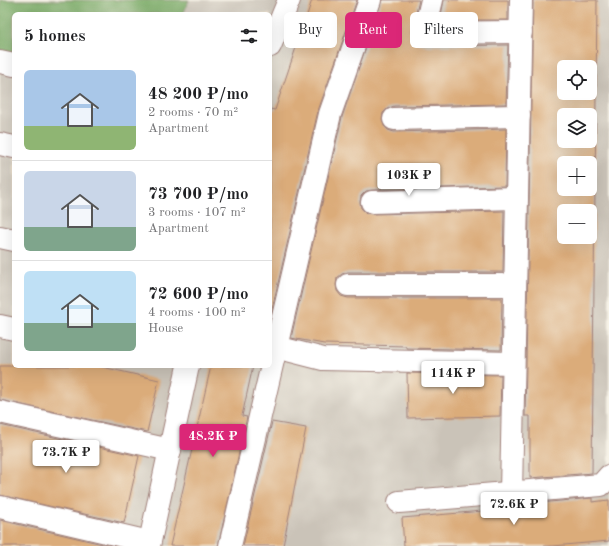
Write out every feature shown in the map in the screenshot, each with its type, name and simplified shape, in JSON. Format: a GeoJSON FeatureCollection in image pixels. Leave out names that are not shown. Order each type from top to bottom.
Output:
{"type":"FeatureCollection","features":[{"type":"Feature","properties":{"kind":"lane"},"geometry":{"type":"LineString","coordinates":[[272,41],[289,0]]}},
{"type":"Feature","properties":{"kind":"lane"},"geometry":{"type":"LineString","coordinates":[[272,365],[330,114],[370,0]]}},
{"type":"Feature","properties":{"kind":"lane"},"geometry":{"type":"LineString","coordinates":[[432,0],[424,33],[521,32]]}},
{"type":"Feature","properties":{"kind":"lane"},"geometry":{"type":"LineString","coordinates":[[511,493],[521,0]]}},
{"type":"Feature","properties":{"kind":"lane"},"geometry":{"type":"LineString","coordinates":[[0,62],[12,65]]}},
{"type":"Feature","properties":{"kind":"lane"},"geometry":{"type":"LineString","coordinates":[[394,119],[519,116]]}},
{"type":"Feature","properties":{"kind":"lane"},"geometry":{"type":"LineString","coordinates":[[0,144],[12,147]]}},
{"type":"Feature","properties":{"kind":"lane"},"geometry":{"type":"LineString","coordinates":[[372,202],[517,198]]}},
{"type":"Feature","properties":{"kind":"lane"},"geometry":{"type":"LineString","coordinates":[[0,237],[12,240]]}},
{"type":"Feature","properties":{"kind":"lane"},"geometry":{"type":"LineString","coordinates":[[348,285],[515,285]]}},
{"type":"Feature","properties":{"kind":"lane"},"geometry":{"type":"LineString","coordinates":[[0,326],[12,329]]}},
{"type":"Feature","properties":{"kind":"lane"},"geometry":{"type":"LineString","coordinates":[[276,348],[323,359],[514,363]]}},
{"type":"Feature","properties":{"kind":"lane"},"geometry":{"type":"LineString","coordinates":[[0,507],[149,544],[170,450],[183,368]]}},
{"type":"Feature","properties":{"kind":"lane"},"geometry":{"type":"LineString","coordinates":[[230,546],[271,368]]}},
{"type":"Feature","properties":{"kind":"lane"},"geometry":{"type":"LineString","coordinates":[[0,412],[170,450]]}},
{"type":"Feature","properties":{"kind":"lane"},"geometry":{"type":"LineString","coordinates":[[399,502],[601,485],[609,476]]}},
{"type":"Feature","properties":{"kind":"shaded area"},"geometry":{"type":"Polygon","coordinates":[[[0,0],[609,0],[609,546],[0,546],[0,0]]]}},
{"type":"Feature","properties":{"kind":"green space"},"geometry":{"type":"Polygon","coordinates":[[[0,0],[189,0],[184,12],[12,12],[12,57],[0,54],[0,0]]]}},
{"type":"Feature","properties":{"kind":"building"},"geometry":{"type":"Polygon","coordinates":[[[312,0],[357,0],[353,12],[345,12],[345,34],[318,111],[272,309],[272,109],[275,110],[296,48],[337,48],[337,12],[308,12],[312,0]]]}},
{"type":"Feature","properties":{"kind":"building"},"geometry":{"type":"Polygon","coordinates":[[[382,0],[419,0],[416,12],[410,12],[410,48],[478,48],[478,45],[508,45],[506,104],[394,106],[387,109],[383,113],[382,119],[384,126],[388,130],[394,132],[506,129],[505,186],[372,190],[366,191],[361,196],[360,202],[361,208],[366,213],[372,214],[504,211],[503,272],[348,272],[337,278],[337,291],[341,296],[348,298],[502,298],[501,350],[406,348],[406,346],[324,344],[291,338],[342,117],[366,48],[402,48],[402,12],[378,12],[382,0]]]}},
{"type":"Feature","properties":{"kind":"building"},"geometry":{"type":"Polygon","coordinates":[[[444,0],[508,0],[508,20],[478,20],[478,12],[442,12],[444,0]]]}},
{"type":"Feature","properties":{"kind":"building"},"geometry":{"type":"Polygon","coordinates":[[[533,0],[597,0],[596,60],[557,60],[557,100],[596,100],[596,108],[557,108],[557,148],[595,148],[595,156],[557,156],[557,196],[595,196],[595,204],[557,204],[557,244],[594,244],[592,473],[530,478],[530,416],[525,416],[533,0]]]}},
{"type":"Feature","properties":{"kind":"building"},"geometry":{"type":"Polygon","coordinates":[[[0,366],[12,366],[12,368],[107,368],[159,380],[147,432],[0,400],[0,366]]]}},
{"type":"Feature","properties":{"kind":"building"},"geometry":{"type":"Polygon","coordinates":[[[211,368],[253,368],[242,416],[247,417],[218,546],[170,546],[211,368]]]}},
{"type":"Feature","properties":{"kind":"building"},"geometry":{"type":"Polygon","coordinates":[[[407,373],[501,375],[500,416],[408,418],[407,373]]]}},
{"type":"Feature","properties":{"kind":"building"},"geometry":{"type":"Polygon","coordinates":[[[272,422],[306,428],[283,546],[243,546],[272,422]]]}},
{"type":"Feature","properties":{"kind":"building"},"geometry":{"type":"Polygon","coordinates":[[[0,425],[139,456],[124,523],[0,495],[0,425]]]}},
{"type":"Feature","properties":{"kind":"building"},"geometry":{"type":"Polygon","coordinates":[[[592,498],[592,502],[609,500],[609,541],[553,546],[404,546],[402,518],[529,507],[529,504],[592,498]]]}},
{"type":"Feature","properties":{"kind":"building"},"geometry":{"type":"Polygon","coordinates":[[[0,520],[111,546],[0,546],[0,520]]]}}]}
